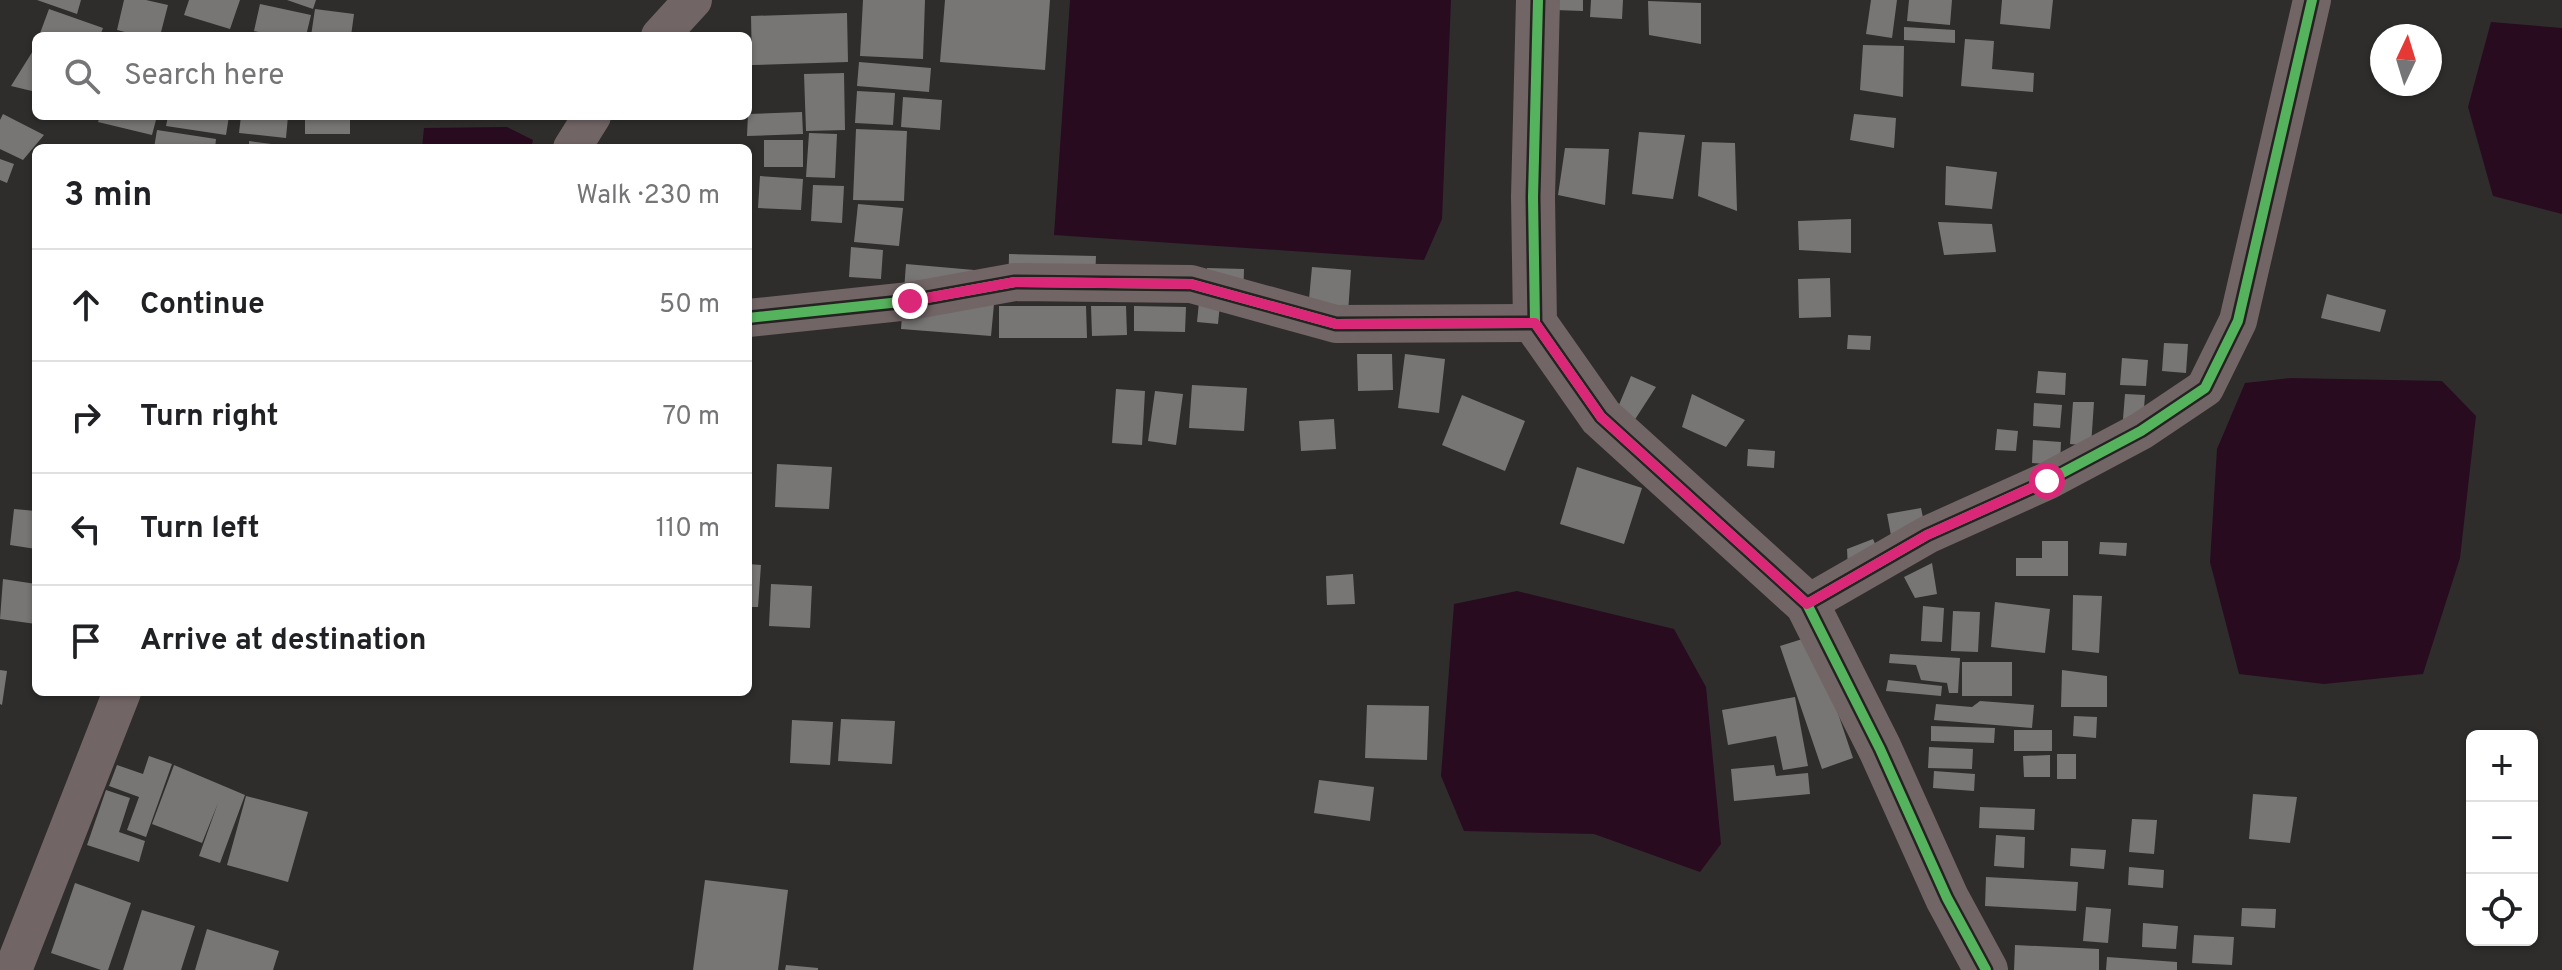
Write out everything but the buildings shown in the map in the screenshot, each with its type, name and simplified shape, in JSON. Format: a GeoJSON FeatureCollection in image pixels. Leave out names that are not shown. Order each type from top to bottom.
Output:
{"type":"FeatureCollection","features":[{"type":"Feature","properties":{"kind":"street"},"geometry":{"type":"LineString","coordinates":[[664,32],[693,0]]}},
{"type":"Feature","properties":{"kind":"street"},"geometry":{"type":"LineString","coordinates":[[1538,0],[1533,197],[1535,323],[1601,417],[1807,604],[1880,749],[1947,898],[1986,970]]}},
{"type":"Feature","properties":{"kind":"street"},"geometry":{"type":"LineString","coordinates":[[1807,604],[1927,535],[2047,481],[2141,431],[2205,388],[2238,321],[2312,0]]}},
{"type":"Feature","properties":{"kind":"street"},"geometry":{"type":"LineString","coordinates":[[574,144],[590,120]]}},
{"type":"Feature","properties":{"kind":"street"},"geometry":{"type":"LineString","coordinates":[[752,318],[910,301],[1015,282],[1191,284],[1336,324],[1535,323]]}},
{"type":"Feature","properties":{"kind":"street"},"geometry":{"type":"LineString","coordinates":[[13,970],[120,696]]}},
{"type":"Feature","properties":{"kind":"shaded area"},"geometry":{"type":"Polygon","coordinates":[[[1070,0],[1451,0],[1442,219],[1424,260],[1054,235],[1070,0]]]}},
{"type":"Feature","properties":{"kind":"shaded area"},"geometry":{"type":"Polygon","coordinates":[[[2491,22],[2562,28],[2562,214],[2493,196],[2468,107],[2491,22]]]}},
{"type":"Feature","properties":{"kind":"shaded area"},"geometry":{"type":"Polygon","coordinates":[[[507,127],[533,140],[532,144],[422,144],[424,128],[507,127]]]}},
{"type":"Feature","properties":{"kind":"shaded area"},"geometry":{"type":"Polygon","coordinates":[[[2291,378],[2442,381],[2476,416],[2460,558],[2423,674],[2324,684],[2239,674],[2210,562],[2217,449],[2245,383],[2291,378]]]}},
{"type":"Feature","properties":{"kind":"shaded area"},"geometry":{"type":"Polygon","coordinates":[[[1517,591],[1674,629],[1706,687],[1721,844],[1700,872],[1594,834],[1464,831],[1441,776],[1454,604],[1517,591]]]}},
{"type":"Feature","properties":{"kind":"cycle path"},"geometry":{"type":"LineString","coordinates":[[1538,0],[1533,197],[1535,323],[1601,417],[1807,604],[1880,749],[1947,898],[1986,970]]}},
{"type":"Feature","properties":{"kind":"cycle path"},"geometry":{"type":"LineString","coordinates":[[1807,604],[1927,535],[2047,481],[2141,431],[2205,388],[2238,321],[2312,0]]}},
{"type":"Feature","properties":{"kind":"cycle path"},"geometry":{"type":"LineString","coordinates":[[752,318],[910,301],[1015,282],[1191,284],[1336,324],[1535,323]]}},
{"type":"Feature","properties":{"kind":"route"},"geometry":{"type":"LineString","coordinates":[[910,301],[1015,282],[1191,284],[1336,324],[1535,323],[1601,417],[1807,604],[1927,535],[2047,481]]}}]}
